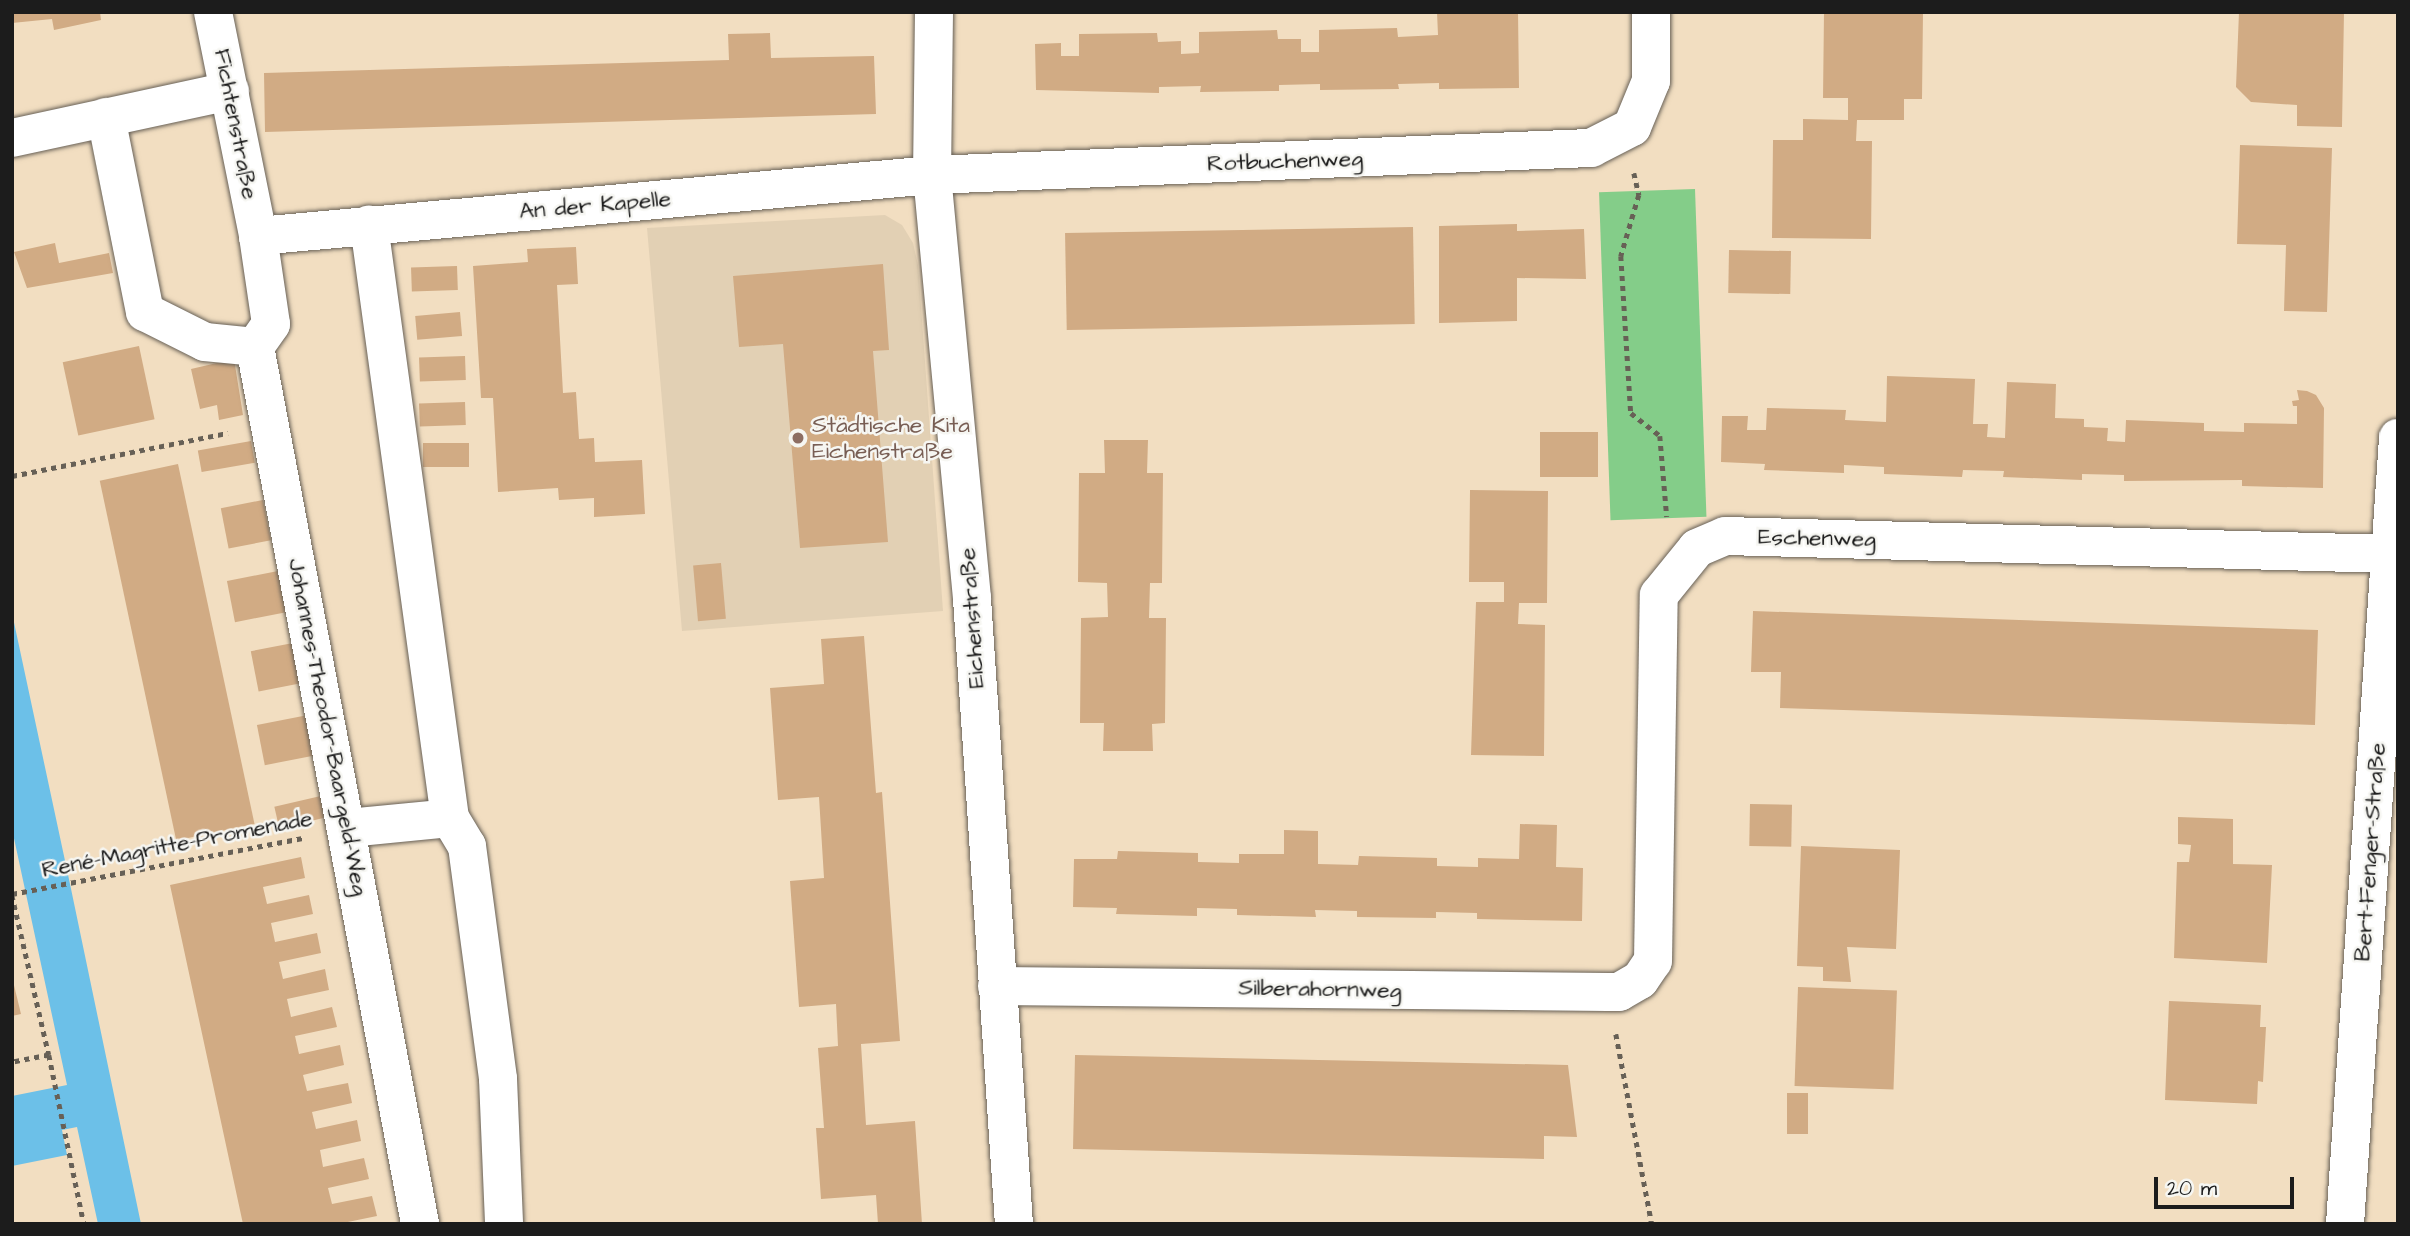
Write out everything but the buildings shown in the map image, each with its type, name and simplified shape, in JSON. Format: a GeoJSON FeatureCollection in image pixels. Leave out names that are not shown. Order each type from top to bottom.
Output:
{"type":"FeatureCollection","features":[{"type":"Feature","properties":{"kind":"street","name":"Fichtenstraße"},"geometry":{"type":"LineString","coordinates":[[214,12],[258,236]]}},
{"type":"Feature","properties":{"kind":"street","name":"Eichenstraße"},"geometry":{"type":"LineString","coordinates":[[933,12],[932,175],[972,599],[1014,1224]]}},
{"type":"Feature","properties":{"kind":"street"},"geometry":{"type":"LineString","coordinates":[[1632,127],[1651,80],[1651,12]]}},
{"type":"Feature","properties":{"kind":"street"},"geometry":{"type":"LineString","coordinates":[[12,138],[230,91]]}},
{"type":"Feature","properties":{"kind":"street"},"geometry":{"type":"LineString","coordinates":[[106,117],[145,312],[205,342],[255,347],[271,324],[258,236]]}},
{"type":"Feature","properties":{"kind":"street","name":"Rotbuchenweg"},"geometry":{"type":"LineString","coordinates":[[932,175],[1591,148],[1632,127]]}},
{"type":"Feature","properties":{"kind":"street","name":"An der Kapelle"},"geometry":{"type":"LineString","coordinates":[[258,236],[932,175]]}},
{"type":"Feature","properties":{"kind":"street"},"geometry":{"type":"LineString","coordinates":[[369,225],[450,818],[467,846],[498,1079],[504,1224]]}},
{"type":"Feature","properties":{"kind":"street","name":"Johannes-Theodor-Baargeld-Weg"},"geometry":{"type":"LineString","coordinates":[[255,347],[348,828],[420,1224]]}},
{"type":"Feature","properties":{"kind":"street","name":"Bert-Fenger-Straße"},"geometry":{"type":"LineString","coordinates":[[2345,1224],[2398,438]]}},
{"type":"Feature","properties":{"kind":"street","name":"Eschenweg"},"geometry":{"type":"LineString","coordinates":[[1698,548],[1725,536],[2390,554]]}},
{"type":"Feature","properties":{"kind":"street"},"geometry":{"type":"LineString","coordinates":[[1624,986],[1653,961],[1659,595],[1698,548]]}},
{"type":"Feature","properties":{"kind":"street"},"geometry":{"type":"LineString","coordinates":[[348,828],[450,818]]}},
{"type":"Feature","properties":{"kind":"street","name":"Silberahornweg"},"geometry":{"type":"LineString","coordinates":[[997,986],[1624,986]]}},
{"type":"Feature","properties":{"kind":"path"},"geometry":{"type":"LineString","coordinates":[[1632,127],[1639,195],[1621,256],[1631,413],[1660,436],[1667,520],[1698,548]]}},
{"type":"Feature","properties":{"kind":"path"},"geometry":{"type":"LineString","coordinates":[[12,476],[270,426]]}},
{"type":"Feature","properties":{"kind":"path","name":"René-Magritte-Promenade"},"geometry":{"type":"LineString","coordinates":[[84,1224],[56,1080],[12,895],[229,856],[348,828]]}},
{"type":"Feature","properties":{"kind":"path"},"geometry":{"type":"LineString","coordinates":[[1624,986],[1652,1224]]}},
{"type":"Feature","properties":{"kind":"path"},"geometry":{"type":"LineString","coordinates":[[12,1062],[49,1055]]}},
{"type":"Feature","properties":{"kind":"shaded area","name":"Städtische Kita Eichenstraße"},"geometry":{"type":"Polygon","coordinates":[[[885,215],[902,225],[913,243],[918,265],[943,611],[682,631],[647,228],[885,215]]]}},
{"type":"Feature","properties":{"kind":"green space"},"geometry":{"type":"Polygon","coordinates":[[[1695,189],[1706,517],[1611,520],[1599,192],[1695,189]]]}},
{"type":"Feature","properties":{"kind":"water"},"geometry":{"type":"Polygon","coordinates":[[[12,613],[141,1224],[98,1224],[77,1127],[62,1130],[67,1155],[12,1166],[12,1096],[67,1085],[12,829],[12,613]]]}},
{"type":"Feature","properties":{"kind":"place","name":"Städtische Kita Eichenstraße"},"geometry":{"type":"Point","coordinates":[798,438]}}]}
